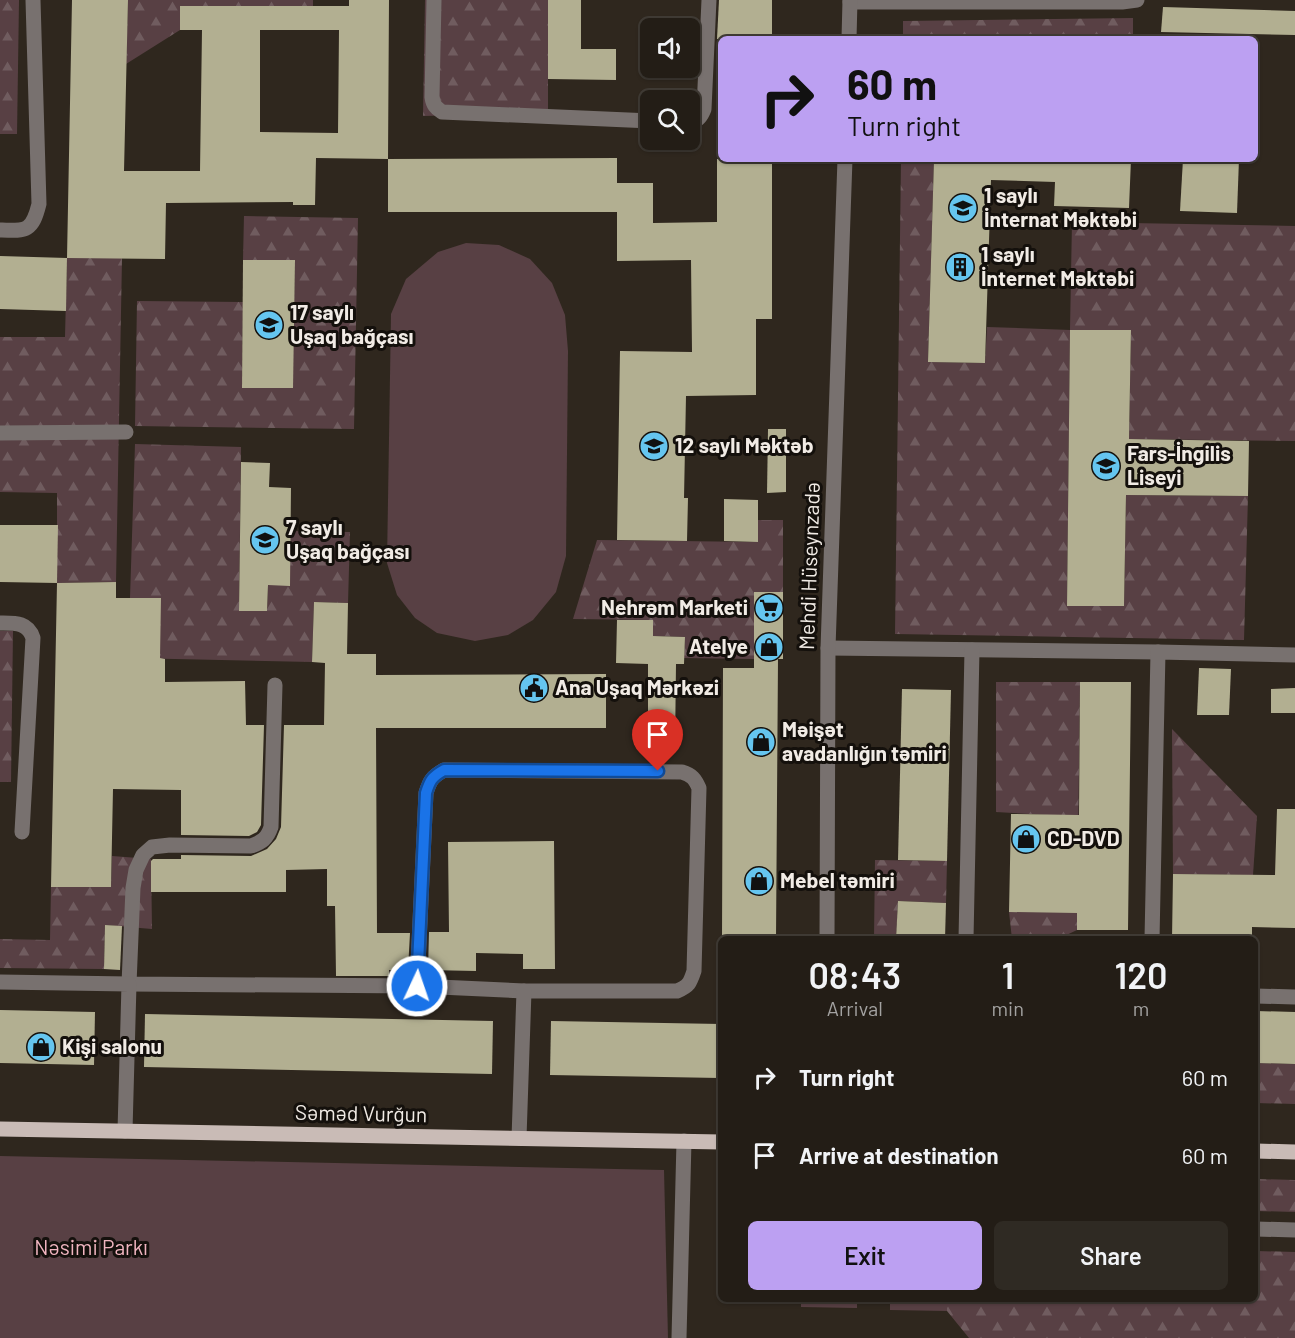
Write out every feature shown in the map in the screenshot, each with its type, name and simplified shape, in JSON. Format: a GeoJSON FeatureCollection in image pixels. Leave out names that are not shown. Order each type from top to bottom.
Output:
{"type":"FeatureCollection","features":[{"type":"Feature","properties":{"kind":"main road","name":"Səməd Vurğun"},"geometry":{"type":"LineString","coordinates":[[0,1129],[718,1142]]}},
{"type":"Feature","properties":{"kind":"main road"},"geometry":{"type":"LineString","coordinates":[[1258,1151],[1295,1152]]}},
{"type":"Feature","properties":{"kind":"street"},"geometry":{"type":"LineString","coordinates":[[0,230],[21,231],[31,225],[39,204],[33,0]]}},
{"type":"Feature","properties":{"kind":"street"},"geometry":{"type":"LineString","coordinates":[[434,0],[432,97],[433,104],[442,112],[640,121]]}},
{"type":"Feature","properties":{"kind":"street"},"geometry":{"type":"LineString","coordinates":[[700,116],[704,109],[709,0]]}},
{"type":"Feature","properties":{"kind":"street"},"geometry":{"type":"LineString","coordinates":[[849,36],[850,1],[1122,2],[1137,0]]}},
{"type":"Feature","properties":{"kind":"street","name":"Mehdi Hüseynzadə"},"geometry":{"type":"LineString","coordinates":[[827,936],[828,648],[845,162]]}},
{"type":"Feature","properties":{"kind":"street"},"geometry":{"type":"LineString","coordinates":[[0,434],[126,432]]}},
{"type":"Feature","properties":{"kind":"street"},"geometry":{"type":"LineString","coordinates":[[0,623],[19,623],[26,626],[33,638],[22,832]]}},
{"type":"Feature","properties":{"kind":"street"},"geometry":{"type":"LineString","coordinates":[[828,648],[1295,656]]}},
{"type":"Feature","properties":{"kind":"street"},"geometry":{"type":"LineString","coordinates":[[966,936],[972,650]]}},
{"type":"Feature","properties":{"kind":"street"},"geometry":{"type":"LineString","coordinates":[[1152,936],[1158,652]]}},
{"type":"Feature","properties":{"kind":"street"},"geometry":{"type":"LineString","coordinates":[[125,1131],[133,888],[136,870],[143,855],[152,847],[170,845],[251,846],[263,842],[268,836],[271,827],[275,685]]}},
{"type":"Feature","properties":{"kind":"street"},"geometry":{"type":"LineString","coordinates":[[0,982],[417,986],[524,991],[677,991],[687,987],[694,971],[699,788],[696,780],[682,772],[444,770],[435,775],[426,793],[417,986]]}},
{"type":"Feature","properties":{"kind":"street"},"geometry":{"type":"LineString","coordinates":[[519,1138],[524,991]]}},
{"type":"Feature","properties":{"kind":"street"},"geometry":{"type":"LineString","coordinates":[[1258,996],[1295,997]]}},
{"type":"Feature","properties":{"kind":"street"},"geometry":{"type":"LineString","coordinates":[[679,1338],[684,1141]]}},
{"type":"Feature","properties":{"kind":"street"},"geometry":{"type":"LineString","coordinates":[[1258,1229],[1295,1230]]}},
{"type":"Feature","properties":{"kind":"green space"},"geometry":{"type":"Polygon","coordinates":[[[0,0],[19,0],[17,134],[0,134],[0,0]]]}},
{"type":"Feature","properties":{"kind":"green space"},"geometry":{"type":"Polygon","coordinates":[[[128,0],[313,0],[313,6],[181,6],[180,30],[126,64],[128,0]]]}},
{"type":"Feature","properties":{"kind":"green space"},"geometry":{"type":"Polygon","coordinates":[[[425,0],[548,0],[548,113],[423,116],[425,0]]]}},
{"type":"Feature","properties":{"kind":"green space"},"geometry":{"type":"Polygon","coordinates":[[[1133,18],[1133,36],[903,36],[903,21],[1133,18]]]}},
{"type":"Feature","properties":{"kind":"green space"},"geometry":{"type":"Polygon","coordinates":[[[901,162],[934,162],[928,362],[985,363],[987,327],[1070,330],[1067,605],[1124,606],[1126,495],[1248,496],[1244,640],[895,634],[901,162]]]}},
{"type":"Feature","properties":{"kind":"green space"},"geometry":{"type":"Polygon","coordinates":[[[244,216],[358,218],[354,429],[135,426],[137,301],[243,302],[242,387],[292,388],[295,260],[243,260],[244,216]]]}},
{"type":"Feature","properties":{"kind":"green space"},"geometry":{"type":"Polygon","coordinates":[[[1072,222],[1295,226],[1295,441],[1129,439],[1131,330],[1070,330],[1072,222]]]}},
{"type":"Feature","properties":{"kind":"green space"},"geometry":{"type":"Polygon","coordinates":[[[466,243],[499,245],[530,259],[552,283],[565,315],[568,351],[566,556],[556,592],[533,620],[508,635],[475,641],[437,633],[415,618],[397,595],[387,563],[391,314],[406,279],[438,252],[466,243]]]}},
{"type":"Feature","properties":{"kind":"green space"},"geometry":{"type":"Polygon","coordinates":[[[67,258],[122,258],[116,582],[57,583],[57,493],[0,492],[0,337],[65,337],[67,258]]]}},
{"type":"Feature","properties":{"kind":"green space"},"geometry":{"type":"Polygon","coordinates":[[[135,444],[241,447],[239,610],[267,611],[268,585],[290,585],[290,531],[350,532],[348,603],[314,602],[312,662],[129,658],[160,632],[160,598],[130,598],[135,444]]]}},
{"type":"Feature","properties":{"kind":"green space"},"geometry":{"type":"Polygon","coordinates":[[[758,520],[783,520],[783,592],[754,593],[754,659],[684,658],[685,637],[653,636],[653,620],[573,619],[597,540],[757,542],[758,520]]]}},
{"type":"Feature","properties":{"kind":"green space"},"geometry":{"type":"Polygon","coordinates":[[[0,631],[13,631],[11,782],[0,782],[0,631]]]}},
{"type":"Feature","properties":{"kind":"green space"},"geometry":{"type":"Polygon","coordinates":[[[996,682],[1080,682],[1077,930],[1064,936],[1012,936],[1009,912],[1045,912],[1047,815],[996,812],[996,682]]]}},
{"type":"Feature","properties":{"kind":"green space"},"geometry":{"type":"Polygon","coordinates":[[[1172,729],[1257,816],[1253,875],[1173,874],[1172,729]]]}},
{"type":"Feature","properties":{"kind":"green space"},"geometry":{"type":"Polygon","coordinates":[[[112,856],[151,859],[152,929],[105,925],[104,969],[0,968],[0,939],[50,940],[51,887],[111,887],[112,856]]]}},
{"type":"Feature","properties":{"kind":"green space"},"geometry":{"type":"Polygon","coordinates":[[[875,860],[947,861],[946,903],[898,901],[896,936],[874,936],[875,860]]]}},
{"type":"Feature","properties":{"kind":"green space"},"geometry":{"type":"Polygon","coordinates":[[[1258,1063],[1295,1064],[1295,1104],[1258,1103],[1258,1063]]]}},
{"type":"Feature","properties":{"kind":"green space","name":"Nəsimi Parkı"},"geometry":{"type":"Polygon","coordinates":[[[0,1156],[664,1170],[668,1338],[0,1338],[0,1156]]]}},
{"type":"Feature","properties":{"kind":"green space"},"geometry":{"type":"Polygon","coordinates":[[[1258,1179],[1295,1180],[1295,1212],[1258,1211],[1258,1179]]]}},
{"type":"Feature","properties":{"kind":"green space"},"geometry":{"type":"Polygon","coordinates":[[[1258,1251],[1295,1252],[1295,1338],[969,1338],[947,1311],[947,1302],[1258,1302],[1258,1251]]]}},
{"type":"Feature","properties":{"kind":"green space"},"geometry":{"type":"Polygon","coordinates":[[[801,1302],[857,1302],[857,1308],[801,1307],[801,1302]]]}},
{"type":"Feature","properties":{"kind":"green space"},"geometry":{"type":"Polygon","coordinates":[[[890,1302],[947,1302],[947,1311],[890,1310],[890,1302]]]}},
{"type":"Feature","properties":{"kind":"building"},"geometry":{"type":"Polygon","coordinates":[[[72,0],[128,0],[124,171],[200,171],[202,30],[180,30],[180,6],[349,6],[349,0],[389,0],[388,159],[316,158],[315,205],[293,205],[293,202],[166,203],[165,259],[67,258],[72,0]],[[260,30],[260,132],[338,133],[339,30],[260,30]]]}},
{"type":"Feature","properties":{"kind":"building"},"geometry":{"type":"Polygon","coordinates":[[[548,0],[581,0],[581,49],[616,49],[616,80],[548,79],[548,0]]]}},
{"type":"Feature","properties":{"kind":"building"},"geometry":{"type":"Polygon","coordinates":[[[719,0],[772,0],[772,36],[718,36],[717,39],[719,0]]]}},
{"type":"Feature","properties":{"kind":"building"},"geometry":{"type":"Polygon","coordinates":[[[1163,7],[1295,11],[1295,35],[1161,32],[1163,7]]]}},
{"type":"Feature","properties":{"kind":"building"},"geometry":{"type":"Polygon","coordinates":[[[617,158],[617,183],[653,183],[653,223],[717,222],[717,159],[718,162],[772,162],[772,319],[756,319],[756,395],[686,396],[684,498],[688,498],[687,541],[617,540],[620,351],[692,352],[691,260],[617,261],[617,212],[388,212],[388,159],[617,158]]]}},
{"type":"Feature","properties":{"kind":"building","name":"1 saylı İnternet Məktəbi"},"geometry":{"type":"Polygon","coordinates":[[[934,162],[1131,162],[1129,208],[1054,206],[1055,182],[991,180],[985,363],[928,362],[934,162]]]}},
{"type":"Feature","properties":{"kind":"building"},"geometry":{"type":"Polygon","coordinates":[[[1183,162],[1239,162],[1237,213],[1180,211],[1183,162]]]}},
{"type":"Feature","properties":{"kind":"building"},"geometry":{"type":"Polygon","coordinates":[[[0,256],[67,258],[66,311],[0,309],[0,256]]]}},
{"type":"Feature","properties":{"kind":"building"},"geometry":{"type":"Polygon","coordinates":[[[243,260],[295,260],[293,388],[242,388],[243,260]]]}},
{"type":"Feature","properties":{"kind":"building"},"geometry":{"type":"Polygon","coordinates":[[[1070,330],[1131,330],[1129,439],[1249,441],[1248,496],[1126,495],[1124,606],[1067,606],[1070,330]]]}},
{"type":"Feature","properties":{"kind":"building"},"geometry":{"type":"Polygon","coordinates":[[[768,429],[786,429],[786,492],[767,493],[768,429]]]}},
{"type":"Feature","properties":{"kind":"building"},"geometry":{"type":"Polygon","coordinates":[[[241,462],[270,463],[269,487],[291,488],[290,586],[268,585],[267,611],[239,611],[241,462]]]}},
{"type":"Feature","properties":{"kind":"building"},"geometry":{"type":"Polygon","coordinates":[[[724,499],[758,500],[758,542],[724,541],[724,499]]]}},
{"type":"Feature","properties":{"kind":"building"},"geometry":{"type":"Polygon","coordinates":[[[0,525],[58,525],[57,583],[0,582],[0,525]]]}},
{"type":"Feature","properties":{"kind":"building"},"geometry":{"type":"Polygon","coordinates":[[[116,582],[116,598],[161,598],[160,658],[165,659],[165,682],[245,681],[246,725],[264,725],[261,825],[257,832],[249,836],[181,835],[181,790],[113,789],[111,887],[51,887],[57,583],[116,582]]]}},
{"type":"Feature","properties":{"kind":"building"},"geometry":{"type":"Polygon","coordinates":[[[754,592],[783,592],[783,659],[778,659],[776,936],[722,936],[723,668],[754,668],[754,592]]]}},
{"type":"Feature","properties":{"kind":"building"},"geometry":{"type":"Polygon","coordinates":[[[314,602],[348,603],[347,654],[376,654],[376,675],[606,674],[606,728],[376,728],[377,933],[410,933],[408,970],[389,970],[389,976],[336,976],[335,906],[327,906],[327,869],[286,870],[286,892],[151,892],[151,861],[153,859],[181,859],[181,855],[251,856],[267,849],[276,839],[281,827],[284,725],[324,725],[325,663],[312,662],[314,602]]]}},
{"type":"Feature","properties":{"kind":"building"},"geometry":{"type":"Polygon","coordinates":[[[617,620],[653,620],[653,636],[685,637],[684,664],[676,664],[675,747],[648,746],[648,664],[616,663],[617,620]]]}},
{"type":"Feature","properties":{"kind":"building"},"geometry":{"type":"Polygon","coordinates":[[[1199,668],[1231,669],[1229,715],[1197,715],[1199,668]]]}},
{"type":"Feature","properties":{"kind":"building"},"geometry":{"type":"Polygon","coordinates":[[[1080,682],[1131,682],[1128,930],[1077,930],[1077,913],[1009,912],[1011,814],[1079,815],[1080,682]]]}},
{"type":"Feature","properties":{"kind":"building"},"geometry":{"type":"Polygon","coordinates":[[[1295,688],[1295,713],[1271,713],[1271,689],[1295,688]]]}},
{"type":"Feature","properties":{"kind":"building"},"geometry":{"type":"Polygon","coordinates":[[[902,689],[951,690],[947,861],[898,860],[902,689]]]}},
{"type":"Feature","properties":{"kind":"building"},"geometry":{"type":"Polygon","coordinates":[[[1277,809],[1295,809],[1295,928],[1252,927],[1252,936],[1172,936],[1173,874],[1275,875],[1277,809]]]}},
{"type":"Feature","properties":{"kind":"building"},"geometry":{"type":"Polygon","coordinates":[[[554,841],[555,969],[523,969],[523,954],[476,953],[476,971],[428,970],[429,932],[449,932],[448,842],[554,841]]]}},
{"type":"Feature","properties":{"kind":"building"},"geometry":{"type":"Polygon","coordinates":[[[898,901],[946,903],[945,936],[896,936],[898,901]]]}},
{"type":"Feature","properties":{"kind":"building"},"geometry":{"type":"Polygon","coordinates":[[[105,925],[122,926],[120,970],[104,969],[105,925]]]}},
{"type":"Feature","properties":{"kind":"building"},"geometry":{"type":"Polygon","coordinates":[[[0,1010],[95,1012],[94,1065],[0,1063],[0,1010]]]}},
{"type":"Feature","properties":{"kind":"building"},"geometry":{"type":"Polygon","coordinates":[[[1258,1011],[1295,1012],[1295,1064],[1258,1063],[1258,1011]]]}},
{"type":"Feature","properties":{"kind":"building"},"geometry":{"type":"Polygon","coordinates":[[[145,1014],[493,1021],[492,1074],[144,1067],[145,1014]]]}},
{"type":"Feature","properties":{"kind":"building"},"geometry":{"type":"Polygon","coordinates":[[[551,1021],[718,1024],[718,1078],[550,1075],[551,1021]]]}},
{"type":"Feature","properties":{"kind":"place","name":"1 saylı İnternat Məktəbi"},"geometry":{"type":"Point","coordinates":[963,208]}},
{"type":"Feature","properties":{"kind":"place","name":"1 saylı İnternet Məktəbi"},"geometry":{"type":"Point","coordinates":[960,267]}},
{"type":"Feature","properties":{"kind":"place","name":"17 saylı Uşaq bağçası"},"geometry":{"type":"Point","coordinates":[269,325]}},
{"type":"Feature","properties":{"kind":"place","name":"12 saylı Məktəb"},"geometry":{"type":"Point","coordinates":[654,446]}},
{"type":"Feature","properties":{"kind":"place","name":"Fars-İngilis Liseyi"},"geometry":{"type":"Point","coordinates":[1106,466]}},
{"type":"Feature","properties":{"kind":"place","name":"7 saylı Uşaq bağçası"},"geometry":{"type":"Point","coordinates":[265,540]}},
{"type":"Feature","properties":{"kind":"place","name":"Nehrəm Marketi"},"geometry":{"type":"Point","coordinates":[769,608]}},
{"type":"Feature","properties":{"kind":"place","name":"Atelye"},"geometry":{"type":"Point","coordinates":[769,647]}},
{"type":"Feature","properties":{"kind":"place","name":"Ana Uşaq Mərkəzi"},"geometry":{"type":"Point","coordinates":[534,688]}},
{"type":"Feature","properties":{"kind":"place","name":"Məişət avadanlığın təmiri"},"geometry":{"type":"Point","coordinates":[761,742]}},
{"type":"Feature","properties":{"kind":"place","name":"CD-DVD"},"geometry":{"type":"Point","coordinates":[1026,839]}},
{"type":"Feature","properties":{"kind":"place","name":"Mebel təmiri"},"geometry":{"type":"Point","coordinates":[759,881]}},
{"type":"Feature","properties":{"kind":"place","name":"Kişi salonu"},"geometry":{"type":"Point","coordinates":[41,1047]}},
{"type":"Feature","properties":{"kind":"route"},"geometry":{"type":"LineString","coordinates":[[417,986],[426,793],[435,775],[444,770],[658,771]]}}]}
